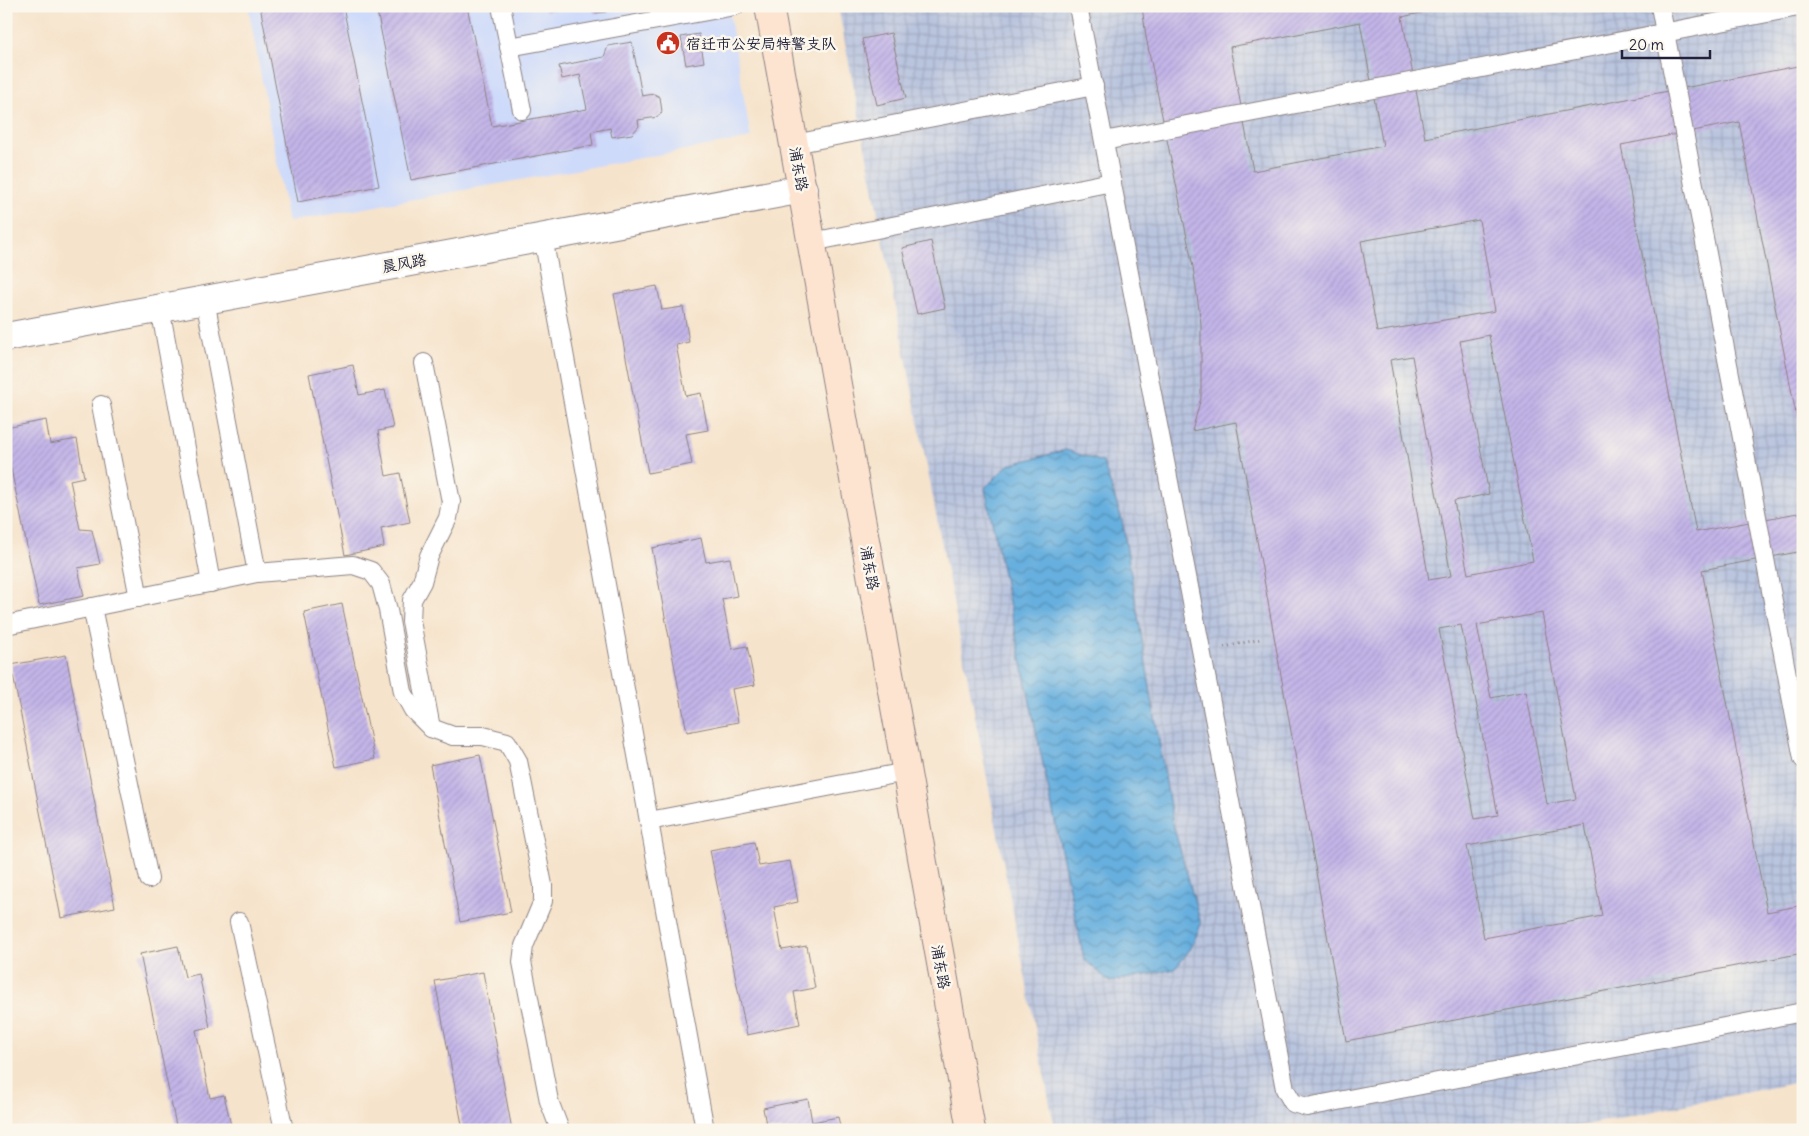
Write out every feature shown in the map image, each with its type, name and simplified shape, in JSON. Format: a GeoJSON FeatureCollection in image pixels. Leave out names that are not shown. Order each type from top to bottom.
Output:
{"type":"FeatureCollection","features":[{"type":"Feature","properties":{"kind":"street","name":"浦东路"},"geometry":{"type":"LineString","coordinates":[[769,6],[971,1130]]}},
{"type":"Feature","properties":{"kind":"street","name":"晨风路"},"geometry":{"type":"LineString","coordinates":[[6,336],[802,189]]}},
{"type":"Feature","properties":{"kind":"lane"},"geometry":{"type":"LineString","coordinates":[[501,6],[522,110]]}},
{"type":"Feature","properties":{"kind":"lane"},"geometry":{"type":"LineString","coordinates":[[509,47],[665,12],[735,6]]}},
{"type":"Feature","properties":{"kind":"lane"},"geometry":{"type":"LineString","coordinates":[[1078,6],[1285,1089],[1294,1103],[1307,1107],[1803,1012]]}},
{"type":"Feature","properties":{"kind":"lane"},"geometry":{"type":"LineString","coordinates":[[1660,6],[1803,759]]}},
{"type":"Feature","properties":{"kind":"lane"},"geometry":{"type":"LineString","coordinates":[[1104,141],[1803,6]]}},
{"type":"Feature","properties":{"kind":"lane"},"geometry":{"type":"LineString","coordinates":[[794,144],[1094,86]]}},
{"type":"Feature","properties":{"kind":"lane"},"geometry":{"type":"LineString","coordinates":[[812,242],[1112,182]]}},
{"type":"Feature","properties":{"kind":"lane"},"geometry":{"type":"LineString","coordinates":[[543,237],[705,1130]]}},
{"type":"Feature","properties":{"kind":"lane"},"geometry":{"type":"LineString","coordinates":[[205,300],[257,573]]}},
{"type":"Feature","properties":{"kind":"lane"},"geometry":{"type":"LineString","coordinates":[[160,308],[211,583]]}},
{"type":"Feature","properties":{"kind":"lane"},"geometry":{"type":"LineString","coordinates":[[424,363],[451,502],[448,518],[429,556],[422,582],[412,600],[411,621],[431,728]]}},
{"type":"Feature","properties":{"kind":"lane"},"geometry":{"type":"LineString","coordinates":[[101,404],[139,598]]}},
{"type":"Feature","properties":{"kind":"lane"},"geometry":{"type":"LineString","coordinates":[[6,625],[257,573],[354,565],[370,571],[381,584],[386,601],[403,692],[413,710],[431,728],[454,736],[483,736],[507,742],[518,760],[543,885],[543,901],[524,946],[522,962],[549,1101],[560,1130]]}},
{"type":"Feature","properties":{"kind":"lane"},"geometry":{"type":"LineString","coordinates":[[92,607],[149,878]]}},
{"type":"Feature","properties":{"kind":"lane"},"geometry":{"type":"LineString","coordinates":[[649,821],[906,772]]}},
{"type":"Feature","properties":{"kind":"lane"},"geometry":{"type":"LineString","coordinates":[[240,922],[284,1130]]}},
{"type":"Feature","properties":{"kind":"path"},"geometry":{"type":"LineString","coordinates":[[1201,651],[1261,639]]}},
{"type":"Feature","properties":{"kind":"shaded area"},"geometry":{"type":"Polygon","coordinates":[[[248,6],[728,6],[751,138],[288,222],[248,6]]]}},
{"type":"Feature","properties":{"kind":"shaded area"},"geometry":{"type":"Polygon","coordinates":[[[838,6],[1803,6],[1803,1081],[1561,1130],[1055,1130],[838,6]]]}},
{"type":"Feature","properties":{"kind":"water"},"geometry":{"type":"Polygon","coordinates":[[[1066,450],[1103,462],[1122,520],[1173,824],[1201,924],[1191,948],[1175,969],[1110,982],[1084,959],[985,488],[1008,465],[1066,450]]]}},
{"type":"Feature","properties":{"kind":"building"},"geometry":{"type":"Polygon","coordinates":[[[260,6],[343,6],[379,186],[298,202],[260,6]]]}},
{"type":"Feature","properties":{"kind":"building"},"geometry":{"type":"Polygon","coordinates":[[[376,6],[467,6],[492,126],[587,109],[580,75],[562,79],[559,66],[604,57],[608,46],[632,42],[642,96],[654,94],[660,97],[662,112],[658,117],[638,120],[639,126],[632,134],[612,137],[610,128],[591,132],[593,145],[411,180],[376,6]]]}},
{"type":"Feature","properties":{"kind":"building"},"geometry":{"type":"Polygon","coordinates":[[[545,6],[566,6],[566,7],[546,11],[545,6]]]}},
{"type":"Feature","properties":{"kind":"building"},"geometry":{"type":"Polygon","coordinates":[[[589,6],[612,6],[606,12],[595,13],[589,6]]]}},
{"type":"Feature","properties":{"kind":"building"},"geometry":{"type":"Polygon","coordinates":[[[1142,6],[1452,6],[1402,17],[1425,138],[1803,65],[1803,450],[1739,122],[1621,145],[1696,532],[1803,512],[1803,551],[1702,570],[1767,912],[1803,905],[1803,953],[1346,1041],[1236,422],[1192,431],[1201,398],[1201,324],[1193,267],[1146,37],[1142,6]],[[1360,22],[1230,47],[1253,171],[1383,146],[1360,22]],[[1479,220],[1361,241],[1377,332],[1495,311],[1479,220]],[[1489,335],[1460,341],[1489,494],[1454,501],[1468,574],[1533,561],[1489,335]],[[1412,356],[1390,360],[1429,580],[1451,576],[1412,356]],[[1542,613],[1477,625],[1491,698],[1526,691],[1547,804],[1576,799],[1542,613]],[[1461,625],[1439,629],[1475,819],[1498,815],[1461,625]],[[1585,825],[1467,846],[1484,938],[1602,916],[1585,825]]]}},
{"type":"Feature","properties":{"kind":"building"},"geometry":{"type":"Polygon","coordinates":[[[891,33],[906,98],[877,105],[862,39],[891,33]]]}},
{"type":"Feature","properties":{"kind":"building"},"geometry":{"type":"Polygon","coordinates":[[[699,34],[704,62],[686,65],[681,37],[699,34]]]}},
{"type":"Feature","properties":{"kind":"building"},"geometry":{"type":"Polygon","coordinates":[[[931,241],[945,308],[917,314],[902,248],[931,241]]]}},
{"type":"Feature","properties":{"kind":"building"},"geometry":{"type":"Polygon","coordinates":[[[657,286],[662,310],[683,307],[689,342],[676,345],[686,396],[701,393],[708,430],[686,434],[692,464],[648,473],[614,294],[657,286]]]}},
{"type":"Feature","properties":{"kind":"building"},"geometry":{"type":"Polygon","coordinates":[[[353,365],[359,395],[385,390],[393,428],[378,431],[386,476],[400,473],[410,522],[381,528],[384,547],[345,555],[309,374],[353,365]]]}},
{"type":"Feature","properties":{"kind":"building"},"geometry":{"type":"Polygon","coordinates":[[[46,420],[50,444],[77,439],[84,477],[70,480],[80,529],[92,530],[100,564],[78,568],[84,596],[39,605],[6,444],[6,428],[46,420]]]}},
{"type":"Feature","properties":{"kind":"building"},"geometry":{"type":"Polygon","coordinates":[[[701,538],[706,562],[730,558],[737,596],[722,599],[732,649],[747,646],[755,685],[732,689],[738,722],[687,732],[652,548],[701,538]]]}},
{"type":"Feature","properties":{"kind":"building"},"geometry":{"type":"Polygon","coordinates":[[[342,604],[375,759],[336,767],[304,612],[342,604]]]}},
{"type":"Feature","properties":{"kind":"building"},"geometry":{"type":"Polygon","coordinates":[[[66,655],[115,907],[61,918],[11,665],[66,655]]]}},
{"type":"Feature","properties":{"kind":"building"},"geometry":{"type":"Polygon","coordinates":[[[480,755],[511,912],[460,922],[430,765],[480,755]]]}},
{"type":"Feature","properties":{"kind":"building"},"geometry":{"type":"Polygon","coordinates":[[[754,842],[759,866],[790,861],[798,902],[774,907],[782,950],[807,946],[815,988],[794,992],[800,1024],[747,1035],[710,850],[754,842]]]}},
{"type":"Feature","properties":{"kind":"building"},"geometry":{"type":"Polygon","coordinates":[[[178,946],[185,977],[199,974],[210,1027],[196,1030],[210,1098],[224,1095],[232,1130],[177,1130],[140,954],[178,946]]]}},
{"type":"Feature","properties":{"kind":"building"},"geometry":{"type":"Polygon","coordinates":[[[483,972],[512,1130],[463,1130],[435,981],[483,972]]]}},
{"type":"Feature","properties":{"kind":"building"},"geometry":{"type":"Polygon","coordinates":[[[808,1099],[812,1122],[838,1117],[841,1130],[767,1130],[763,1108],[808,1099]]]}},
{"type":"Feature","properties":{"kind":"place","name":"宿迁市公安局特警支队"},"geometry":{"type":"Point","coordinates":[668,43]}}]}
